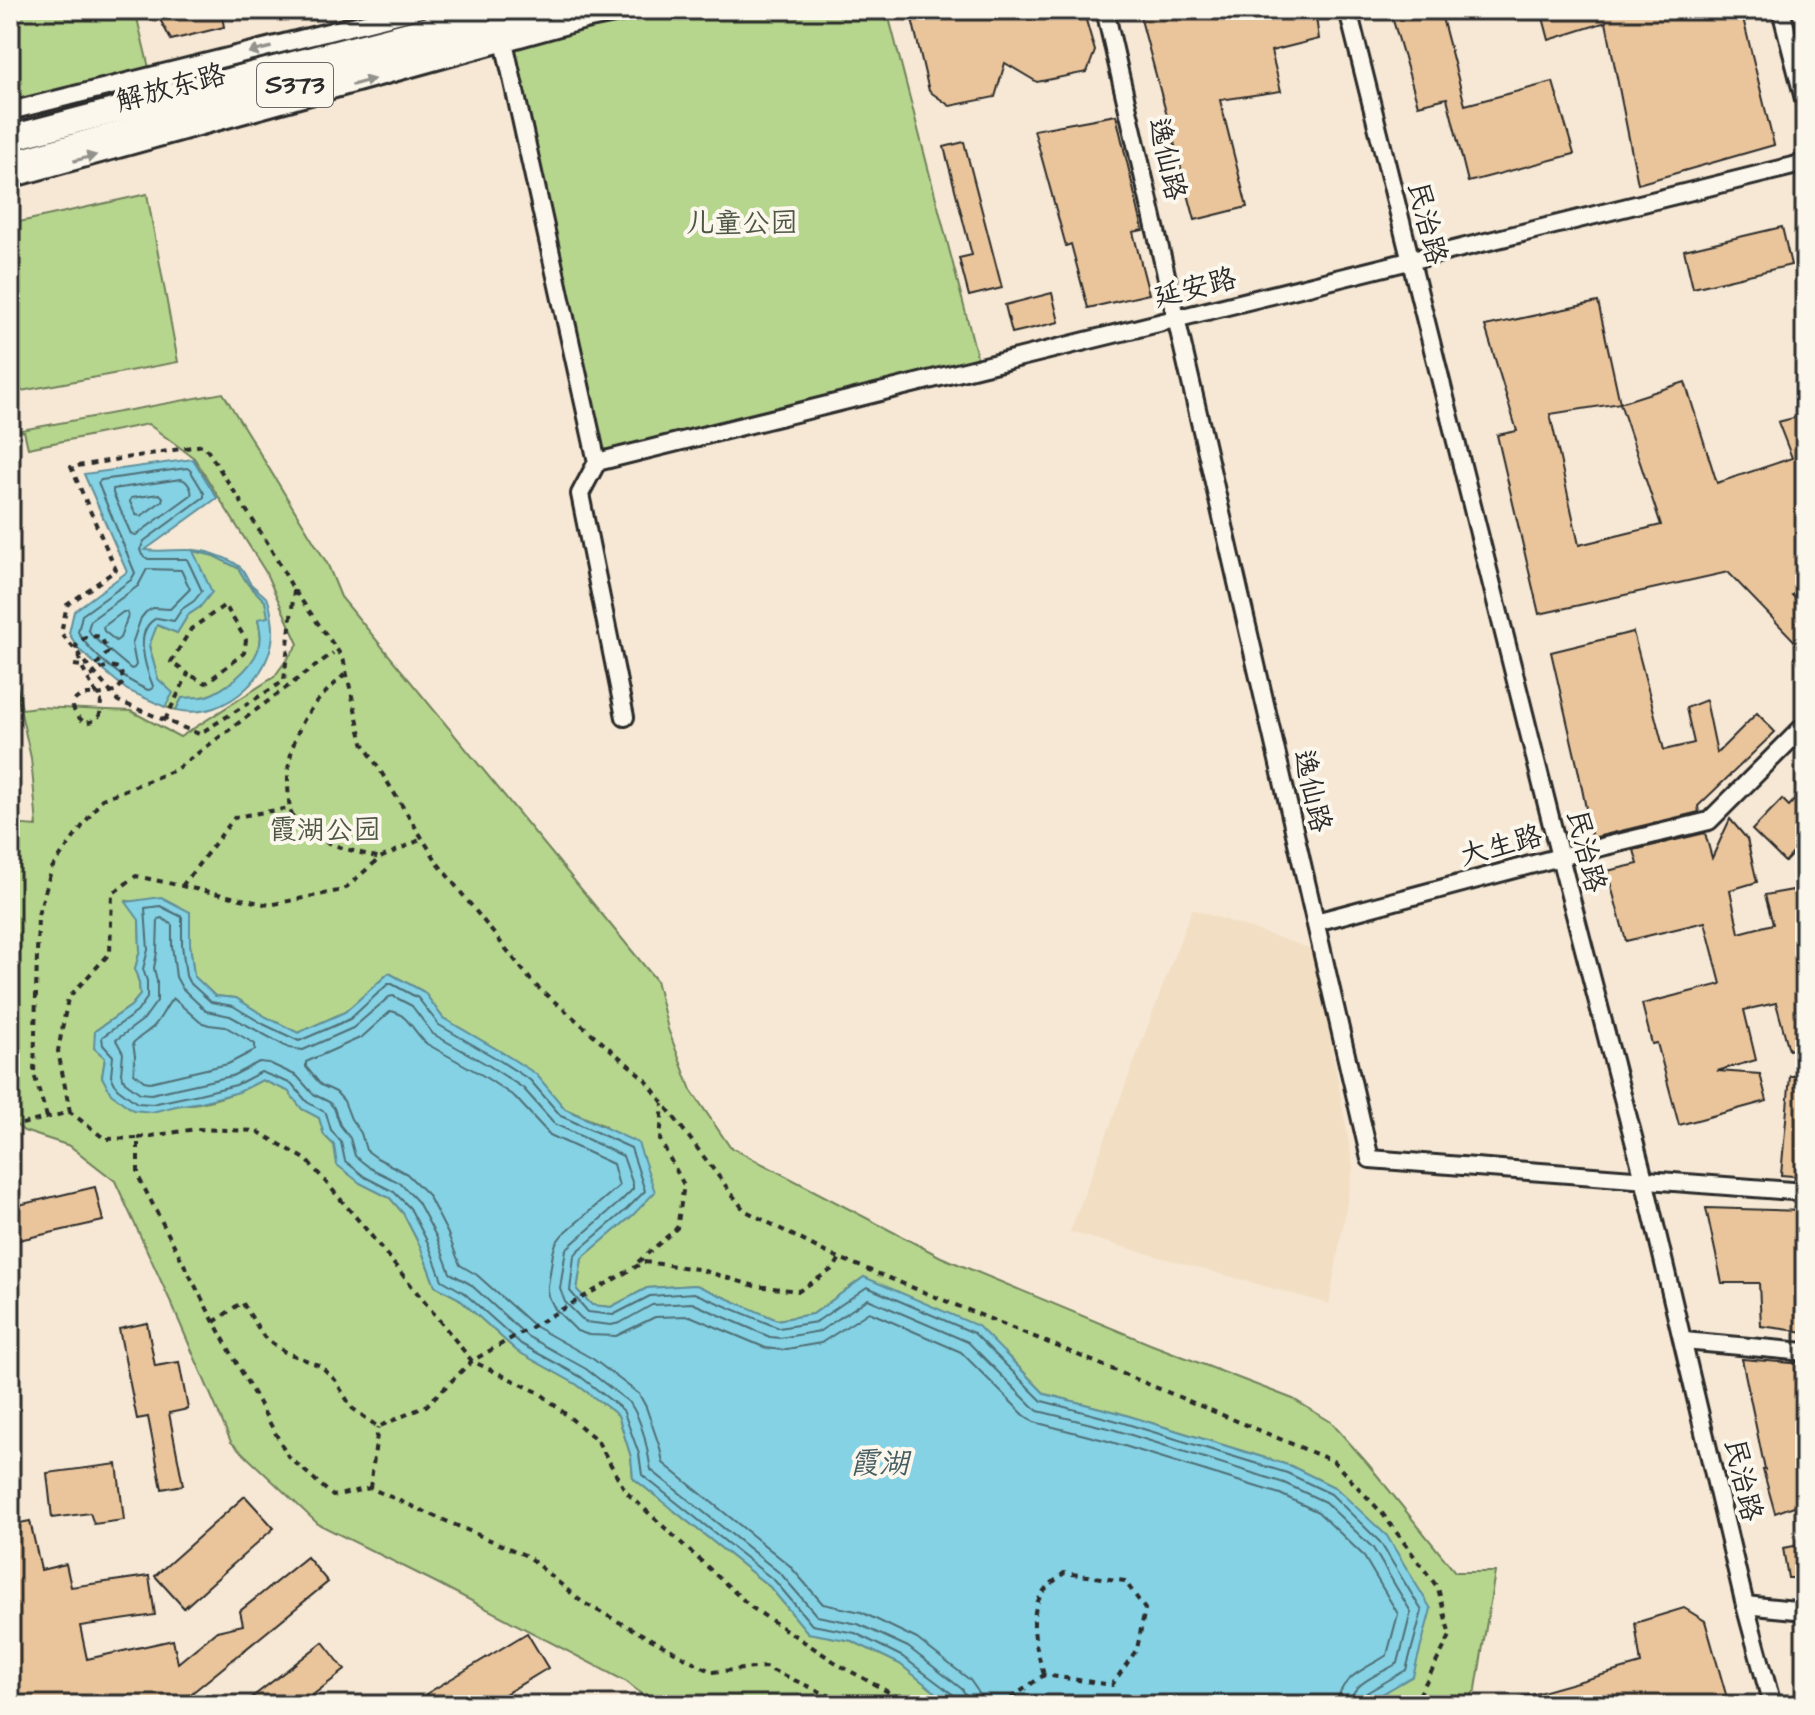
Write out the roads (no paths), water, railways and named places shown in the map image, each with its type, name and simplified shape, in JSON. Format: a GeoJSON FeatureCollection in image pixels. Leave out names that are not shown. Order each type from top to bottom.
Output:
{"type":"FeatureCollection","features":[{"type":"Feature","properties":{"kind":"main road","name":"解放东路"},"geometry":{"type":"LineString","coordinates":[[10,138],[497,15],[580,10]]}},
{"type":"Feature","properties":{"kind":"main road","name":"解放东路"},"geometry":{"type":"LineString","coordinates":[[10,164],[497,15]]}},
{"type":"Feature","properties":{"kind":"street"},"geometry":{"type":"LineString","coordinates":[[10,111],[417,10]]}},
{"type":"Feature","properties":{"kind":"street"},"geometry":{"type":"LineString","coordinates":[[10,179],[585,20],[634,10]]}},
{"type":"Feature","properties":{"kind":"street","name":"逸仙路"},"geometry":{"type":"LineString","coordinates":[[1105,10],[1370,1159],[1805,1192]]}},
{"type":"Feature","properties":{"kind":"street","name":"民治路"},"geometry":{"type":"LineString","coordinates":[[1348,10],[1644,1179],[1745,1605],[1772,1705]]}},
{"type":"Feature","properties":{"kind":"street"},"geometry":{"type":"LineString","coordinates":[[1781,10],[1805,103]]}},
{"type":"Feature","properties":{"kind":"street"},"geometry":{"type":"LineString","coordinates":[[497,15],[597,462],[580,494],[625,717]]}},
{"type":"Feature","properties":{"kind":"street","name":"延安路"},"geometry":{"type":"LineString","coordinates":[[597,462],[1805,163]]}},
{"type":"Feature","properties":{"kind":"street","name":"大生路"},"geometry":{"type":"LineString","coordinates":[[1316,922],[1709,821],[1805,725]]}},
{"type":"Feature","properties":{"kind":"street"},"geometry":{"type":"LineString","coordinates":[[1684,1341],[1805,1352]]}},
{"type":"Feature","properties":{"kind":"street"},"geometry":{"type":"LineString","coordinates":[[1745,1605],[1805,1611]]}},
{"type":"Feature","properties":{"kind":"water"},"geometry":{"type":"Polygon","coordinates":[[[193,459],[217,498],[145,550],[201,551],[238,565],[250,583],[268,600],[273,638],[259,673],[246,688],[214,708],[195,712],[176,710],[182,698],[207,696],[230,683],[250,664],[260,646],[258,619],[268,617],[265,601],[248,584],[238,568],[214,556],[193,551],[212,592],[200,607],[188,615],[177,633],[157,625],[149,646],[158,679],[173,693],[165,707],[127,690],[78,649],[69,633],[74,611],[127,572],[84,474],[193,459]]]}},
{"type":"Feature","properties":{"kind":"water","name":"霞湖"},"geometry":{"type":"Polygon","coordinates":[[[161,897],[190,912],[194,976],[215,996],[236,998],[298,1033],[345,1012],[389,973],[424,992],[443,1018],[536,1074],[565,1109],[638,1143],[655,1192],[582,1258],[577,1290],[592,1305],[611,1307],[647,1288],[696,1285],[777,1320],[813,1314],[864,1277],[978,1326],[1045,1394],[1116,1412],[1291,1466],[1336,1488],[1387,1536],[1431,1609],[1413,1676],[1363,1705],[957,1705],[945,1700],[900,1664],[852,1641],[808,1633],[770,1587],[633,1478],[631,1457],[618,1415],[576,1384],[517,1351],[458,1298],[435,1286],[403,1213],[390,1198],[360,1183],[337,1165],[334,1145],[324,1135],[319,1118],[302,1109],[288,1091],[262,1080],[239,1092],[152,1112],[133,1110],[111,1094],[102,1077],[105,1058],[94,1048],[95,1031],[131,1006],[140,995],[135,969],[140,950],[139,920],[126,902],[161,897]]]}},
{"type":"Feature","properties":{"kind":"park label","name":"儿童公园"},"geometry":{"type":"Point","coordinates":[742,223]}},
{"type":"Feature","properties":{"kind":"park label","name":"霞湖公园"},"geometry":{"type":"Point","coordinates":[325,830]}}]}
